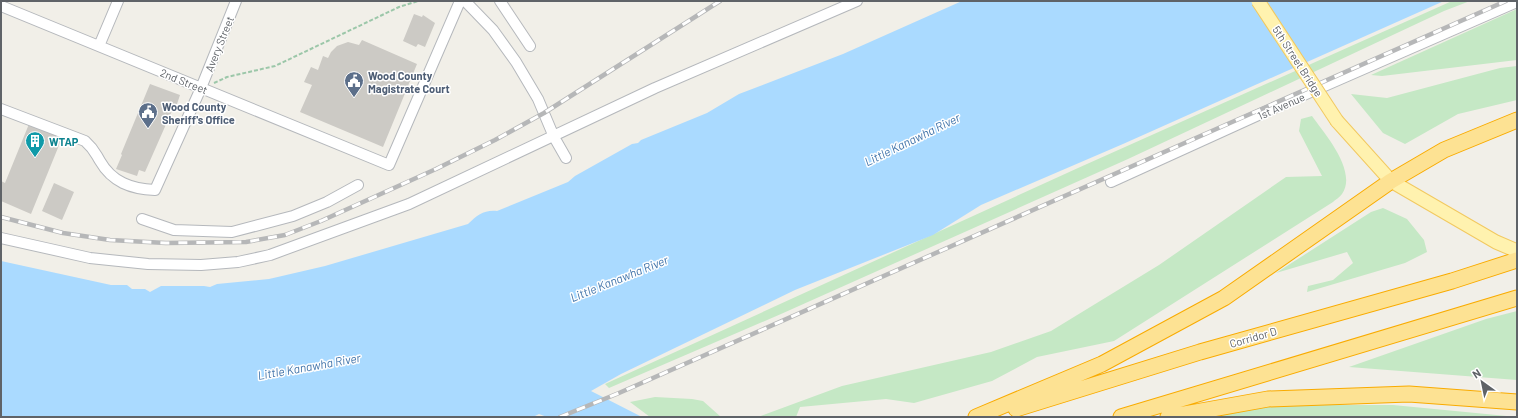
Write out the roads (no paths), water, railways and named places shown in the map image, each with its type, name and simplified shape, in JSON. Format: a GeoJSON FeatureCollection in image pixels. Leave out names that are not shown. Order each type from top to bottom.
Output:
{"type":"FeatureCollection","features":[{"type":"Feature","properties":{"kind":"highway"},"geometry":{"type":"LineString","coordinates":[[976,417],[1102,364],[1224,298],[1391,181],[1444,150],[1517,120]]}},
{"type":"Feature","properties":{"kind":"highway","name":"Corridor D"},"geometry":{"type":"LineString","coordinates":[[990,417],[1200,352],[1452,281],[1517,260]]}},
{"type":"Feature","properties":{"kind":"highway"},"geometry":{"type":"LineString","coordinates":[[1121,417],[1517,298]]}},
{"type":"Feature","properties":{"kind":"highway"},"geometry":{"type":"LineString","coordinates":[[1168,417],[1268,399],[1409,394],[1517,402]]}},
{"type":"Feature","properties":{"kind":"main road","name":"5th Street Bridge"},"geometry":{"type":"LineString","coordinates":[[1258,1],[1337,121],[1391,181],[1496,242],[1517,251]]}},
{"type":"Feature","properties":{"kind":"street"},"geometry":{"type":"LineString","coordinates":[[99,46],[118,1]]}},
{"type":"Feature","properties":{"kind":"street","name":"Avery Street"},"geometry":{"type":"LineString","coordinates":[[1,110],[85,141],[94,149],[110,175],[124,184],[139,190],[155,190],[201,88],[236,1]]}},
{"type":"Feature","properties":{"kind":"street"},"geometry":{"type":"LineString","coordinates":[[500,1],[530,46]]}},
{"type":"Feature","properties":{"kind":"street"},"geometry":{"type":"LineString","coordinates":[[1,238],[90,258],[148,264],[201,265],[238,262],[270,254],[385,214],[409,204],[554,137],[655,88],[857,1]]}},
{"type":"Feature","properties":{"kind":"street"},"geometry":{"type":"LineString","coordinates":[[461,2],[493,30],[516,62],[538,99],[554,137],[566,158]]}},
{"type":"Feature","properties":{"kind":"street","name":"2nd Street"},"geometry":{"type":"LineString","coordinates":[[3,7],[389,165],[461,2]]}},
{"type":"Feature","properties":{"kind":"street","name":"1st Avenue"},"geometry":{"type":"LineString","coordinates":[[1111,182],[1272,109],[1517,2]]}},
{"type":"Feature","properties":{"kind":"street"},"geometry":{"type":"LineString","coordinates":[[142,219],[174,230],[232,232],[293,216],[327,202],[358,185]]}},
{"type":"Feature","properties":{"kind":"water","name":"Little Kanawha River"},"geometry":{"type":"Polygon","coordinates":[[[962,1],[1444,1],[1123,144],[981,205],[933,235],[795,290],[621,374],[591,391],[642,417],[547,417],[539,414],[533,417],[1,417],[1,261],[111,285],[127,285],[132,289],[145,289],[150,292],[161,286],[210,287],[217,284],[269,279],[325,266],[468,224],[484,212],[497,211],[568,182],[575,176],[632,144],[638,143],[641,140],[707,113],[739,94],[843,54],[962,1]]]}},
{"type":"Feature","properties":{"kind":"railway"},"geometry":{"type":"LineString","coordinates":[[1,217],[63,233],[110,240],[166,243],[246,242],[285,235],[321,221],[436,169],[495,140],[544,113],[720,1]]}},
{"type":"Feature","properties":{"kind":"railway"},"geometry":{"type":"LineString","coordinates":[[560,417],[619,393],[1506,1]]}},
{"type":"Feature","properties":{"kind":"place","name":"Wood County Magistrate Court"},"geometry":{"type":"Point","coordinates":[354,98]}},
{"type":"Feature","properties":{"kind":"place","name":"Wood County Sheriff's Office"},"geometry":{"type":"Point","coordinates":[148,129]}},
{"type":"Feature","properties":{"kind":"place","name":"WTAP"},"geometry":{"type":"Point","coordinates":[35,158]}}]}
